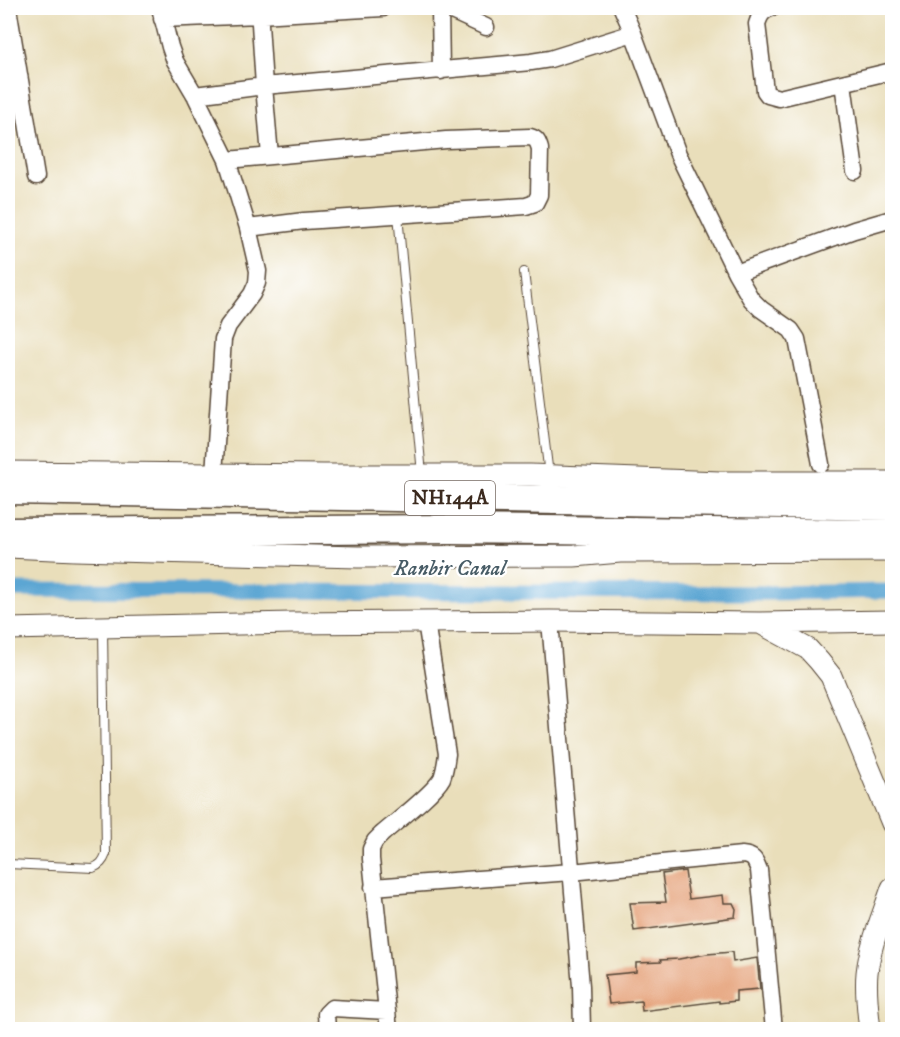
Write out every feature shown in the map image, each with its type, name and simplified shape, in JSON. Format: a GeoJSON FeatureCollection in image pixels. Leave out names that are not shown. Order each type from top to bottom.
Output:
{"type":"FeatureCollection","features":[{"type":"Feature","properties":{"kind":"highway","name":"NH144A"},"geometry":{"type":"LineString","coordinates":[[8,490],[892,506]]}},
{"type":"Feature","properties":{"kind":"highway","name":"NH144A"},"geometry":{"type":"LineString","coordinates":[[8,532],[451,529],[892,534]]}},
{"type":"Feature","properties":{"kind":"street"},"geometry":{"type":"LineString","coordinates":[[8,8],[36,177]]}},
{"type":"Feature","properties":{"kind":"street"},"geometry":{"type":"LineString","coordinates":[[214,474],[223,339],[228,326],[252,294],[257,283],[258,271],[248,228],[227,160],[195,95],[175,61],[161,13],[383,8]]}},
{"type":"Feature","properties":{"kind":"street"},"geometry":{"type":"LineString","coordinates":[[440,8],[441,71]]}},
{"type":"Feature","properties":{"kind":"street"},"geometry":{"type":"LineString","coordinates":[[445,8],[486,27]]}},
{"type":"Feature","properties":{"kind":"street"},"geometry":{"type":"LineString","coordinates":[[622,8],[678,154],[736,273],[751,299],[791,330],[797,339],[821,464]]}},
{"type":"Feature","properties":{"kind":"street"},"geometry":{"type":"LineString","coordinates":[[771,8],[760,15],[757,24],[765,90],[768,95],[779,98],[892,71]]}},
{"type":"Feature","properties":{"kind":"street"},"geometry":{"type":"LineString","coordinates":[[259,11],[270,156]]}},
{"type":"Feature","properties":{"kind":"street"},"geometry":{"type":"LineString","coordinates":[[195,95],[264,86],[550,59],[633,33]]}},
{"type":"Feature","properties":{"kind":"street"},"geometry":{"type":"LineString","coordinates":[[843,83],[855,171]]}},
{"type":"Feature","properties":{"kind":"street"},"geometry":{"type":"LineString","coordinates":[[227,160],[446,140],[530,137],[538,142],[540,149],[539,195],[535,202],[526,206],[304,221],[248,228]]}},
{"type":"Feature","properties":{"kind":"street"},"geometry":{"type":"LineString","coordinates":[[736,273],[854,230],[892,219]]}},
{"type":"Feature","properties":{"kind":"street"},"geometry":{"type":"LineString","coordinates":[[8,472],[549,475],[720,483],[892,482]]}},
{"type":"Feature","properties":{"kind":"street"},"geometry":{"type":"LineString","coordinates":[[8,547],[358,557],[574,556],[620,552],[892,551]]}},
{"type":"Feature","properties":{"kind":"street"},"geometry":{"type":"LineString","coordinates":[[550,621],[582,1029]]}},
{"type":"Feature","properties":{"kind":"street"},"geometry":{"type":"LineString","coordinates":[[9,633],[103,627],[292,622],[892,621]]}},
{"type":"Feature","properties":{"kind":"street"},"geometry":{"type":"LineString","coordinates":[[389,1029],[371,849],[375,841],[441,780],[445,767],[447,754],[426,622]]}},
{"type":"Feature","properties":{"kind":"street"},"geometry":{"type":"LineString","coordinates":[[760,622],[808,649],[831,676],[892,823]]}},
{"type":"Feature","properties":{"kind":"street"},"geometry":{"type":"LineString","coordinates":[[373,887],[749,856],[753,858],[759,870],[774,1029]]}},
{"type":"Feature","properties":{"kind":"street"},"geometry":{"type":"LineString","coordinates":[[870,1029],[866,995],[867,973],[872,946],[892,888]]}},
{"type":"Feature","properties":{"kind":"street"},"geometry":{"type":"LineString","coordinates":[[327,1029],[326,1014],[332,1008],[387,1011]]}},
{"type":"Feature","properties":{"kind":"lane"},"geometry":{"type":"LineString","coordinates":[[398,215],[422,475]]}},
{"type":"Feature","properties":{"kind":"lane"},"geometry":{"type":"LineString","coordinates":[[524,272],[549,475]]}},
{"type":"Feature","properties":{"kind":"lane"},"geometry":{"type":"LineString","coordinates":[[8,864],[93,868],[104,861],[106,854],[103,627]]}},
{"type":"Feature","properties":{"kind":"building"},"geometry":{"type":"Polygon","coordinates":[[[685,871],[689,899],[723,895],[724,903],[733,903],[736,909],[735,917],[634,931],[630,903],[666,902],[662,874],[685,871]]]}},
{"type":"Feature","properties":{"kind":"building"},"geometry":{"type":"Polygon","coordinates":[[[732,952],[733,962],[757,958],[760,989],[736,991],[736,1001],[642,1011],[641,1001],[609,1004],[605,975],[636,972],[636,963],[661,962],[660,960],[732,952]]]}},
{"type":"Feature","properties":{"kind":"waterway","name":"Ranbir Canal"},"geometry":{"type":"LineString","coordinates":[[8,590],[766,593],[892,591]]}}]}
